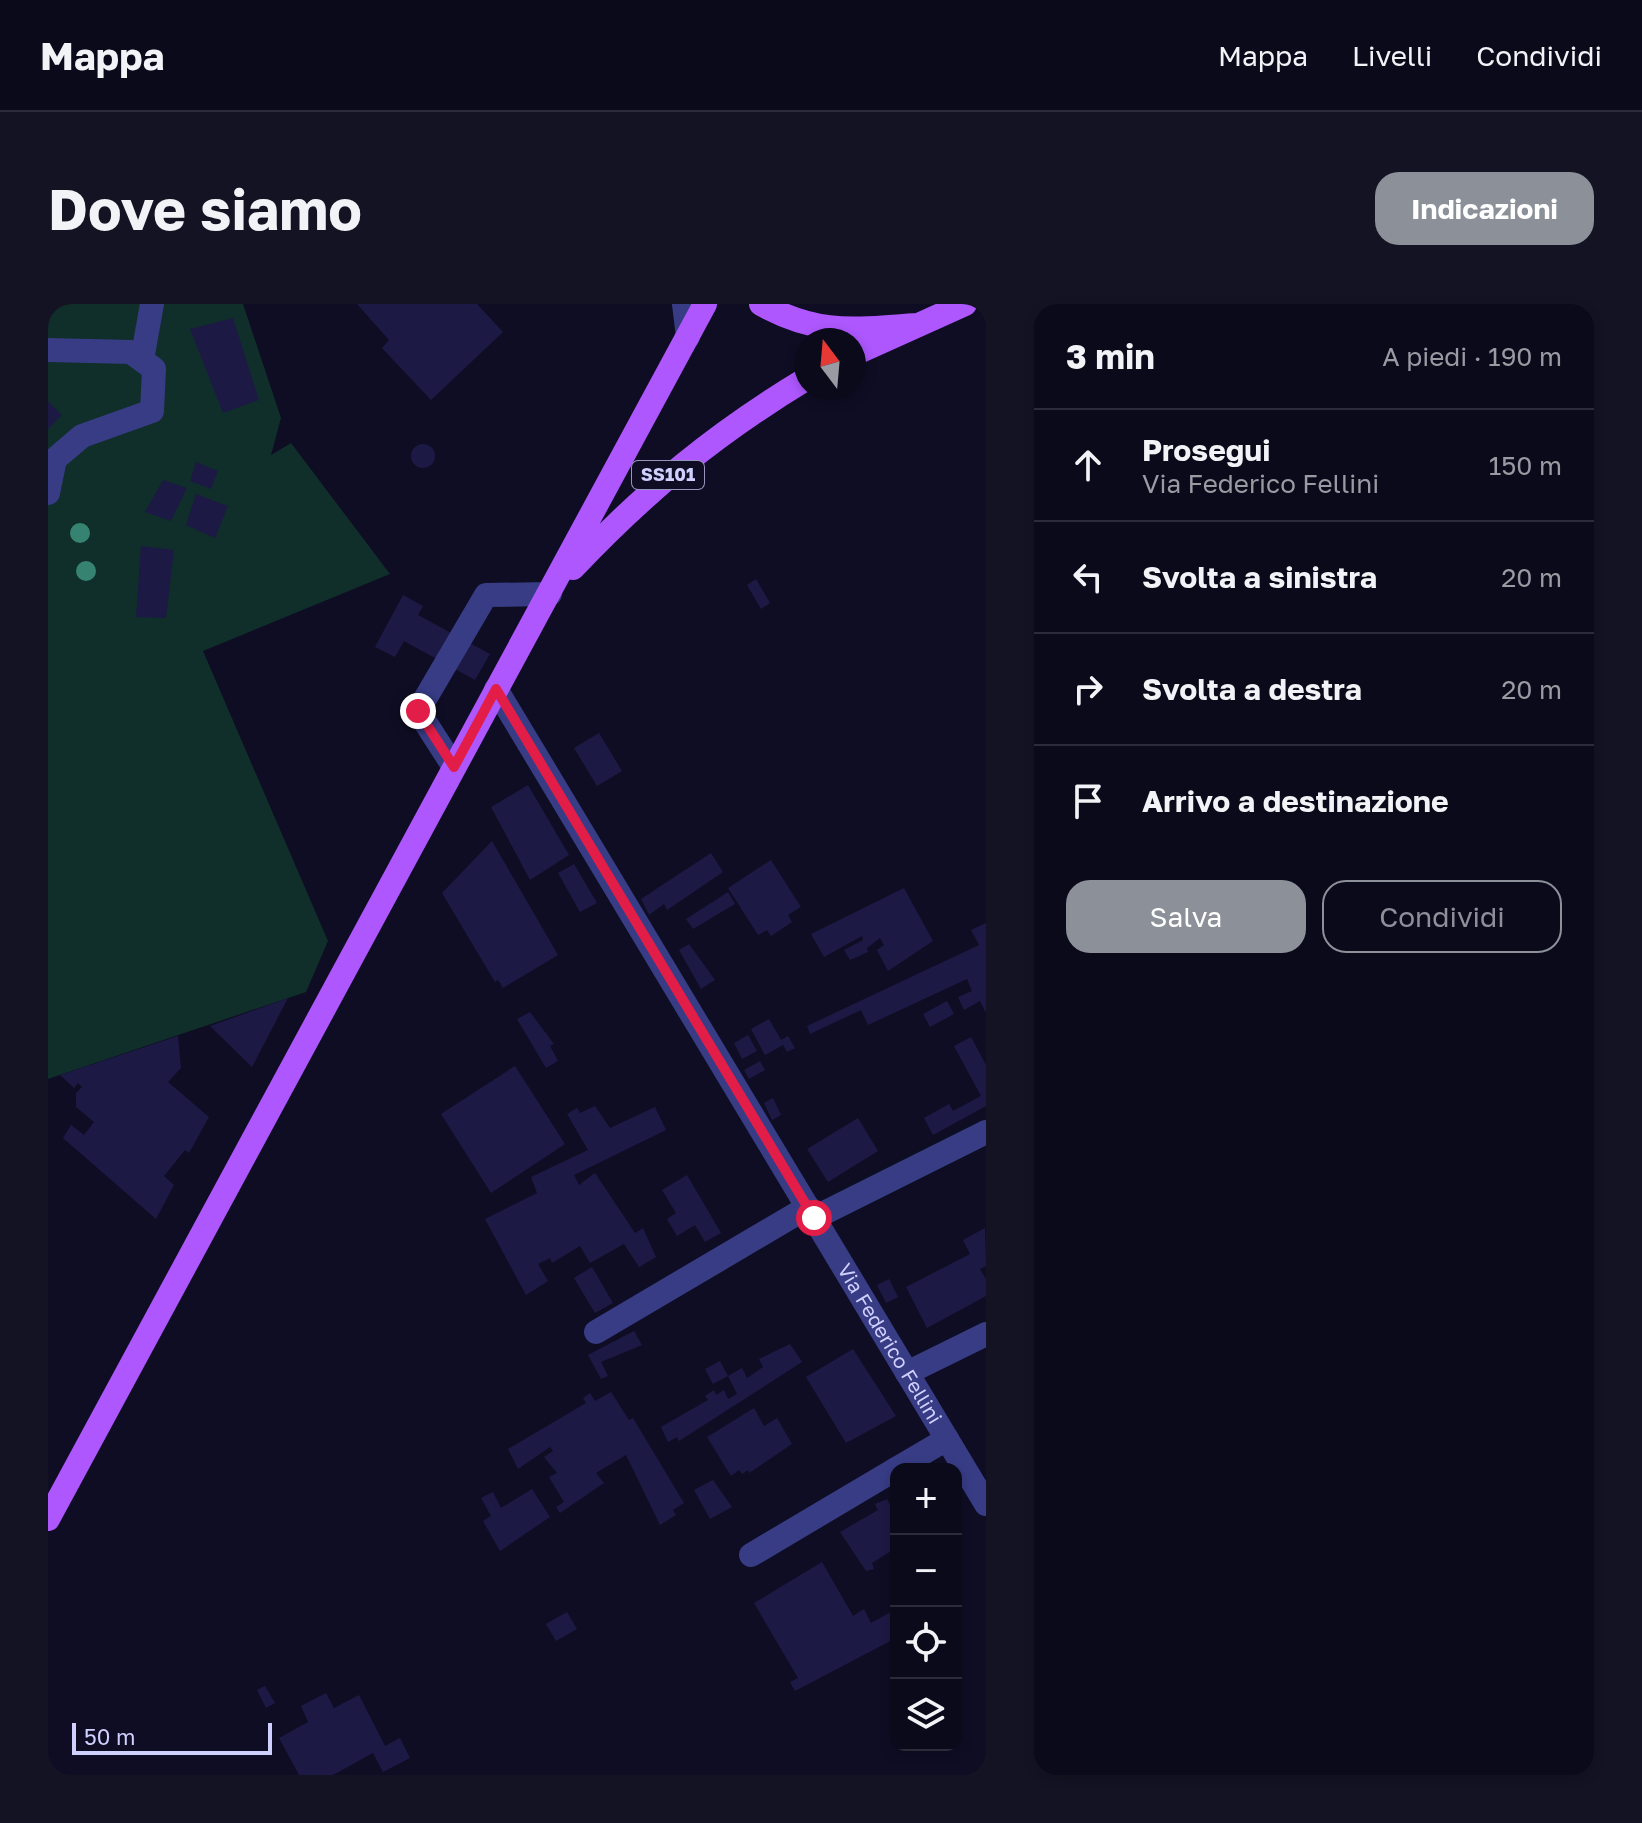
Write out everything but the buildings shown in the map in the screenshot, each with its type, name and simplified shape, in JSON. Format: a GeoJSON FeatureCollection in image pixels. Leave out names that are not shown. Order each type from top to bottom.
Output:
{"type":"FeatureCollection","features":[{"type":"Feature","properties":{"kind":"main road","name":"SS101"},"geometry":{"type":"LineString","coordinates":[[550,594],[705,304]]}},
{"type":"Feature","properties":{"kind":"main road"},"geometry":{"type":"LineString","coordinates":[[761,304],[793,322],[837,330],[917,325]]}},
{"type":"Feature","properties":{"kind":"main road"},"geometry":{"type":"LineString","coordinates":[[866,348],[965,304]]}},
{"type":"Feature","properties":{"kind":"main road","name":"SS101"},"geometry":{"type":"LineString","coordinates":[[550,594],[660,481],[723,430],[794,386]]}},
{"type":"Feature","properties":{"kind":"main road"},"geometry":{"type":"LineString","coordinates":[[48,1519],[550,594]]}},
{"type":"Feature","properties":{"kind":"street"},"geometry":{"type":"LineString","coordinates":[[142,360],[152,304]]}},
{"type":"Feature","properties":{"kind":"street"},"geometry":{"type":"LineString","coordinates":[[684,304],[688,337]]}},
{"type":"Feature","properties":{"kind":"street"},"geometry":{"type":"LineString","coordinates":[[48,350],[131,352],[154,369],[152,411],[82,436],[55,459],[48,493]]}},
{"type":"Feature","properties":{"kind":"street"},"geometry":{"type":"LineString","coordinates":[[454,767],[418,711],[486,595],[550,594]]}},
{"type":"Feature","properties":{"kind":"street","name":"Via Federico Fellini"},"geometry":{"type":"LineString","coordinates":[[496,689],[986,1504]]}},
{"type":"Feature","properties":{"kind":"street"},"geometry":{"type":"LineString","coordinates":[[596,1332],[811,1212],[986,1132]]}},
{"type":"Feature","properties":{"kind":"street"},"geometry":{"type":"LineString","coordinates":[[907,1373],[986,1334]]}},
{"type":"Feature","properties":{"kind":"street"},"geometry":{"type":"LineString","coordinates":[[906,1463],[947,1439]]}},
{"type":"Feature","properties":{"kind":"street"},"geometry":{"type":"LineString","coordinates":[[751,1555],[890,1473]]}},
{"type":"Feature","properties":{"kind":"green space"},"geometry":{"type":"Polygon","coordinates":[[[48,304],[243,304],[281,418],[271,455],[291,443],[390,574],[203,651],[328,941],[306,992],[48,1079],[48,304]]]}},
{"type":"Feature","properties":{"kind":"route"},"geometry":{"type":"LineString","coordinates":[[418,711],[454,767],[496,689],[814,1218]]}}]}
